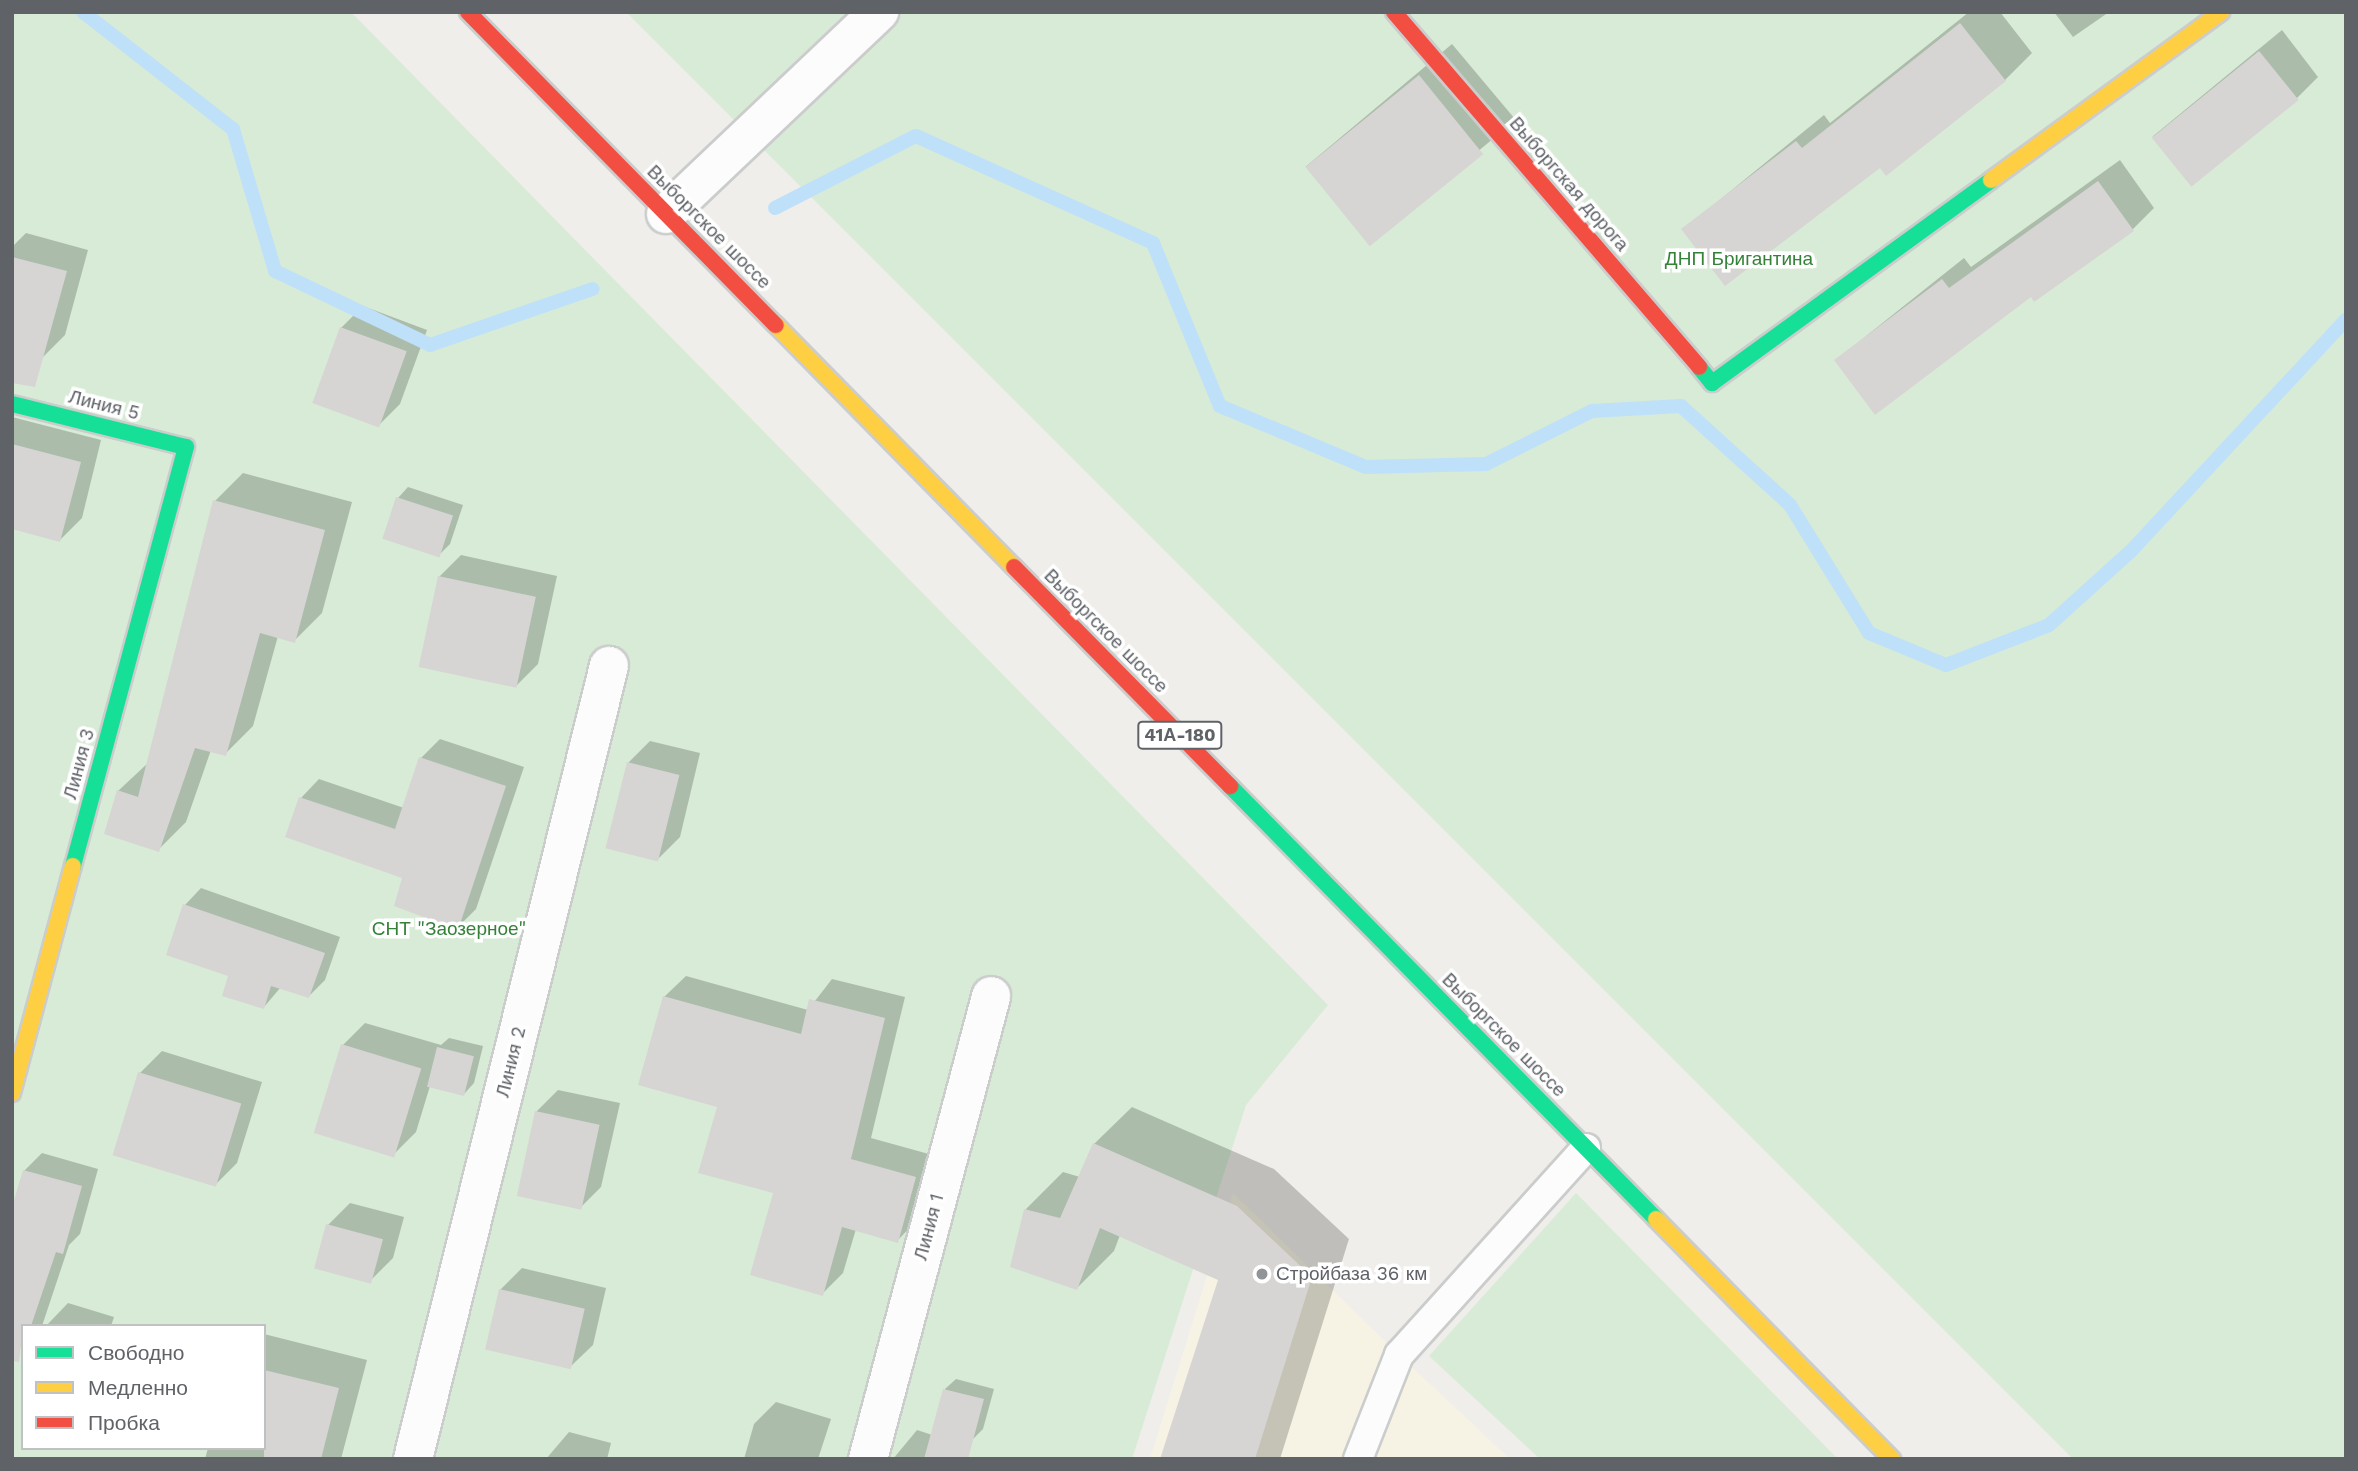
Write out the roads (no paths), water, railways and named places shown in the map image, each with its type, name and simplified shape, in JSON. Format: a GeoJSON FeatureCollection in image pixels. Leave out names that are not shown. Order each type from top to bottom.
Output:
{"type":"FeatureCollection","features":[{"type":"Feature","properties":{"kind":"main road","name":"Выборгское шоссе"},"geometry":{"type":"LineString","coordinates":[[468,12],[1892,1459]]}},
{"type":"Feature","properties":{"kind":"main road","name":"Выборгская дорога"},"geometry":{"type":"LineString","coordinates":[[1394,12],[1712,383],[2221,12]]}},
{"type":"Feature","properties":{"kind":"main road","name":"Линия 5"},"geometry":{"type":"LineString","coordinates":[[12,404],[186,447]]}},
{"type":"Feature","properties":{"kind":"main road","name":"Линия 3"},"geometry":{"type":"LineString","coordinates":[[12,1093],[186,447]]}},
{"type":"Feature","properties":{"kind":"street"},"geometry":{"type":"LineString","coordinates":[[666,214],[879,12]]}},
{"type":"Feature","properties":{"kind":"street","name":"Линия 2"},"geometry":{"type":"LineString","coordinates":[[413,1459],[609,666]]}},
{"type":"Feature","properties":{"kind":"street","name":"Линия 1"},"geometry":{"type":"LineString","coordinates":[[868,1459],[991,996]]}},
{"type":"Feature","properties":{"kind":"lane"},"geometry":{"type":"LineString","coordinates":[[1358,1459],[1399,1355],[1586,1148]]}},
{"type":"Feature","properties":{"kind":"waterway"},"geometry":{"type":"LineString","coordinates":[[83,12],[233,129],[275,271],[430,345],[593,289]]}},
{"type":"Feature","properties":{"kind":"waterway"},"geometry":{"type":"LineString","coordinates":[[775,208],[916,136],[1153,243],[1220,406],[1366,467],[1486,464],[1592,411],[1681,406],[1790,505],[1869,633],[1946,665],[2049,625],[2131,551],[2346,320]]}},
{"type":"Feature","properties":{"kind":"place","name":"Стройбаза 36 км"},"geometry":{"type":"Point","coordinates":[1262,1274]}},
{"type":"Feature","properties":{"kind":"park label","name":"ДНП Бригантина"},"geometry":{"type":"Point","coordinates":[1739,259]}},
{"type":"Feature","properties":{"kind":"park label","name":"СНТ \"Заозерное\""},"geometry":{"type":"Point","coordinates":[449,929]}}]}
